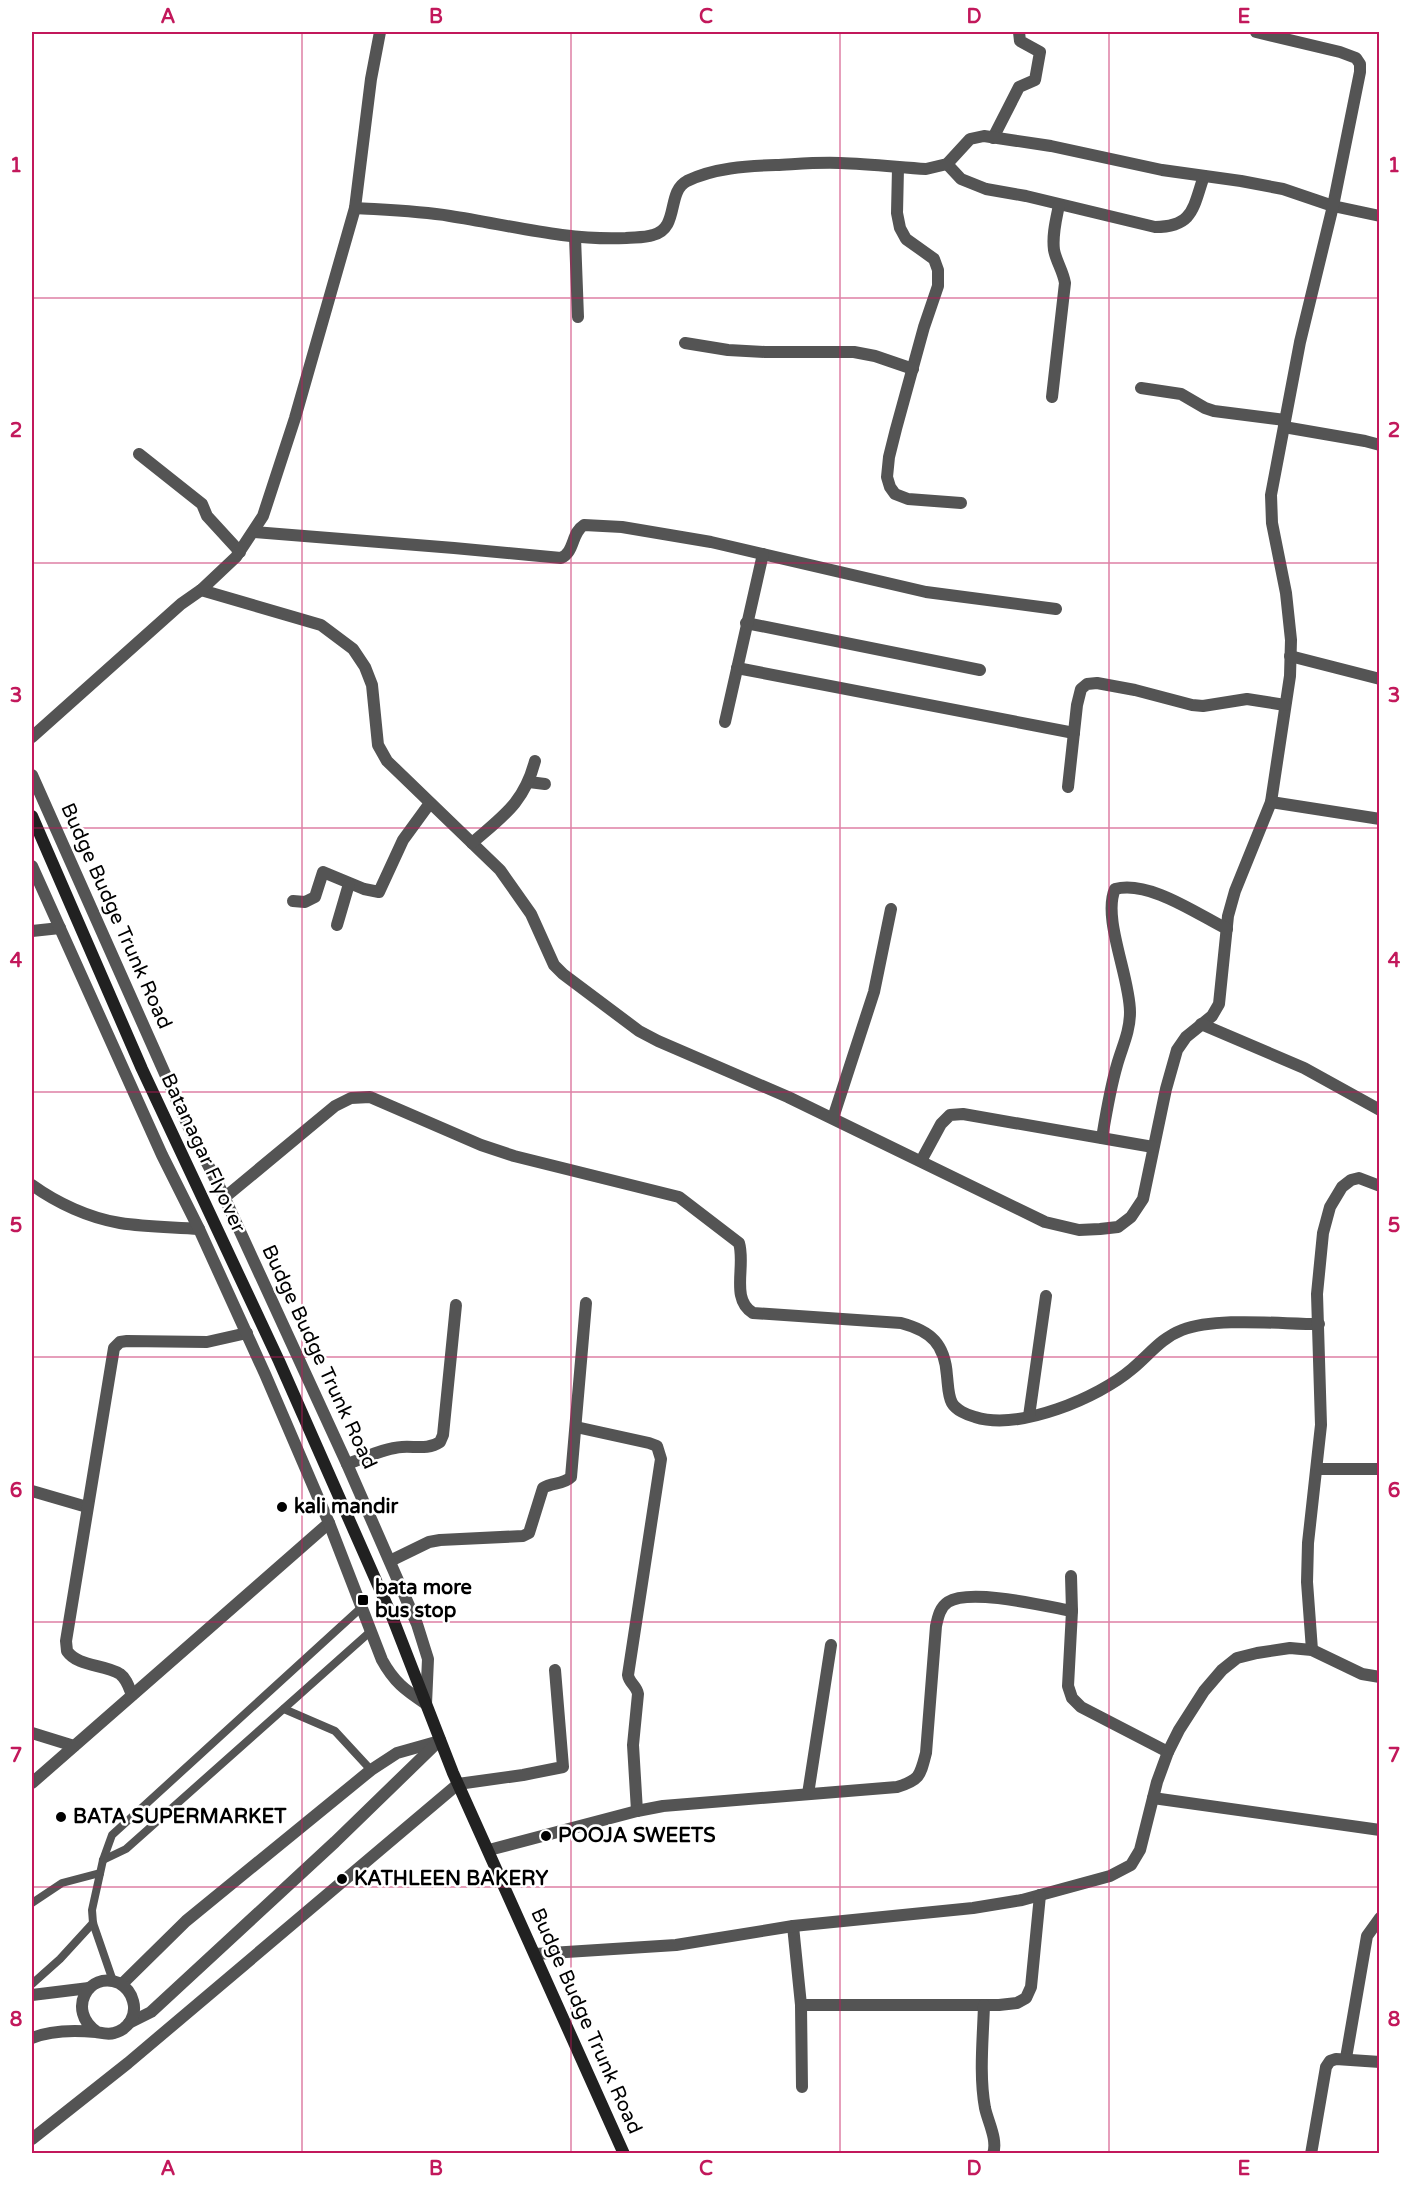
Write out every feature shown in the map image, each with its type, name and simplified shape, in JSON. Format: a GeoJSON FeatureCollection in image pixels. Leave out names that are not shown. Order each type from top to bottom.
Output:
{"type":"FeatureCollection","features":[{"type":"Feature","properties":{"kind":"main road","name":"Batanagar Flyover"},"geometry":{"type":"LineString","coordinates":[[32,816],[142,1069],[279,1361],[393,1619],[440,1740]]}},
{"type":"Feature","properties":{"kind":"main road","name":"Budge Budge Trunk Road"},"geometry":{"type":"LineString","coordinates":[[440,1740],[624,2154]]}},
{"type":"Feature","properties":{"kind":"street"},"geometry":{"type":"LineString","coordinates":[[32,737],[182,604],[201,590],[240,552],[263,516],[295,418],[355,208],[371,79],[380,32]]}},
{"type":"Feature","properties":{"kind":"street"},"geometry":{"type":"LineString","coordinates":[[993,138],[1019,87],[1035,80],[1040,52],[1020,40],[1019,32]]}},
{"type":"Feature","properties":{"kind":"street"},"geometry":{"type":"LineString","coordinates":[[201,590],[321,625],[353,649],[366,668],[372,685],[376,734],[382,754],[500,870],[520,896],[554,964],[562,974],[639,1030],[658,1041],[833,1118],[1045,1222],[1079,1230],[1118,1227],[1131,1217],[1143,1199],[1177,1050],[1186,1037],[1212,1016],[1219,1004],[1227,929],[1235,891],[1271,802],[1285,705],[1291,640],[1286,593],[1272,523],[1271,495],[1300,342],[1333,206],[1360,72],[1360,64],[1356,58],[1256,32]]}},
{"type":"Feature","properties":{"kind":"street"},"geometry":{"type":"LineString","coordinates":[[355,208],[448,215],[575,237],[608,239],[655,235],[669,224],[676,196],[684,183],[724,170],[747,166],[838,162],[926,170],[947,164],[970,139],[984,136],[1290,191],[1333,206],[1380,216]]}},
{"type":"Feature","properties":{"kind":"street"},"geometry":{"type":"LineString","coordinates":[[947,164],[969,184],[1155,227],[1170,227],[1185,220],[1192,210],[1204,176]]}},
{"type":"Feature","properties":{"kind":"street"},"geometry":{"type":"LineString","coordinates":[[898,168],[897,213],[900,228],[906,239],[934,259],[938,270],[939,286],[889,457],[887,477],[895,494],[908,499],[961,503]]}},
{"type":"Feature","properties":{"kind":"street"},"geometry":{"type":"LineString","coordinates":[[1052,397],[1065,283],[1054,251],[1054,230],[1059,205]]}},
{"type":"Feature","properties":{"kind":"street"},"geometry":{"type":"LineString","coordinates":[[575,237],[578,317]]}},
{"type":"Feature","properties":{"kind":"street"},"geometry":{"type":"LineString","coordinates":[[685,343],[728,350],[854,352],[875,356],[913,369]]}},
{"type":"Feature","properties":{"kind":"street"},"geometry":{"type":"LineString","coordinates":[[1141,388],[1181,394],[1214,411],[1285,423],[1380,445]]}},
{"type":"Feature","properties":{"kind":"street"},"geometry":{"type":"LineString","coordinates":[[139,454],[202,504],[213,523],[240,552]]}},
{"type":"Feature","properties":{"kind":"street"},"geometry":{"type":"LineString","coordinates":[[254,532],[561,558],[569,552],[579,528],[589,524],[622,527],[711,542],[926,592],[1056,609]]}},
{"type":"Feature","properties":{"kind":"street"},"geometry":{"type":"LineString","coordinates":[[725,722],[763,554]]}},
{"type":"Feature","properties":{"kind":"street"},"geometry":{"type":"LineString","coordinates":[[746,623],[980,670]]}},
{"type":"Feature","properties":{"kind":"street"},"geometry":{"type":"LineString","coordinates":[[1290,656],[1380,679]]}},
{"type":"Feature","properties":{"kind":"street"},"geometry":{"type":"LineString","coordinates":[[737,668],[1074,733]]}},
{"type":"Feature","properties":{"kind":"street"},"geometry":{"type":"LineString","coordinates":[[1068,787],[1081,689],[1087,684],[1097,683],[1135,690],[1192,705],[1220,704],[1247,699],[1285,705]]}},
{"type":"Feature","properties":{"kind":"street"},"geometry":{"type":"LineString","coordinates":[[472,843],[512,808],[529,782],[535,760]]}},
{"type":"Feature","properties":{"kind":"street","name":"Budge Budge Trunk Road"},"geometry":{"type":"LineString","coordinates":[[32,774],[190,1130],[223,1194],[348,1464],[417,1624],[428,1659],[426,1704]]}},
{"type":"Feature","properties":{"kind":"street"},"geometry":{"type":"LineString","coordinates":[[529,782],[545,784]]}},
{"type":"Feature","properties":{"kind":"street"},"geometry":{"type":"LineString","coordinates":[[1271,802],[1380,819]]}},
{"type":"Feature","properties":{"kind":"street"},"geometry":{"type":"LineString","coordinates":[[293,901],[305,902],[315,897],[324,872],[349,884],[379,892],[403,840],[430,803]]}},
{"type":"Feature","properties":{"kind":"street"},"geometry":{"type":"LineString","coordinates":[[32,866],[162,1155],[199,1229],[246,1333],[329,1523],[381,1660],[390,1676],[402,1688],[426,1704]]}},
{"type":"Feature","properties":{"kind":"street"},"geometry":{"type":"LineString","coordinates":[[337,925],[349,884]]}},
{"type":"Feature","properties":{"kind":"street"},"geometry":{"type":"LineString","coordinates":[[1102,1138],[1107,1102],[1117,1063],[1128,1035],[1130,1012],[1127,984],[1112,915],[1112,895],[1115,889],[1125,886],[1139,887],[1227,929]]}},
{"type":"Feature","properties":{"kind":"street"},"geometry":{"type":"LineString","coordinates":[[833,1118],[874,993],[891,909]]}},
{"type":"Feature","properties":{"kind":"street"},"geometry":{"type":"LineString","coordinates":[[32,931],[60,928]]}},
{"type":"Feature","properties":{"kind":"street"},"geometry":{"type":"LineString","coordinates":[[1201,1024],[1304,1068],[1380,1110]]}},
{"type":"Feature","properties":{"kind":"street"},"geometry":{"type":"LineString","coordinates":[[223,1194],[335,1106],[351,1098],[370,1097],[481,1145],[679,1197],[739,1242],[742,1251],[741,1299],[746,1309],[753,1313],[901,1323],[916,1327],[931,1336],[940,1346],[946,1365],[951,1402],[958,1409],[975,1417],[996,1420],[1029,1416],[1076,1403],[1103,1390],[1133,1369],[1168,1336],[1185,1329],[1212,1323],[1319,1324]]}},
{"type":"Feature","properties":{"kind":"street"},"geometry":{"type":"LineString","coordinates":[[921,1161],[941,1124],[950,1115],[963,1114],[1153,1148]]}},
{"type":"Feature","properties":{"kind":"street"},"geometry":{"type":"LineString","coordinates":[[1312,1650],[1307,1572],[1321,1425],[1319,1261],[1323,1233],[1330,1207],[1342,1187],[1351,1180],[1359,1178],[1380,1186]]}},
{"type":"Feature","properties":{"kind":"street"},"geometry":{"type":"LineString","coordinates":[[32,1185],[46,1195],[81,1212],[120,1223],[199,1229]]}},
{"type":"Feature","properties":{"kind":"street"},"geometry":{"type":"LineString","coordinates":[[1029,1416],[1046,1296]]}},
{"type":"Feature","properties":{"kind":"street"},"geometry":{"type":"LineString","coordinates":[[390,1562],[429,1542],[523,1536],[529,1533],[543,1488],[565,1482],[571,1477],[586,1304]]}},
{"type":"Feature","properties":{"kind":"street"},"geometry":{"type":"LineString","coordinates":[[348,1464],[401,1446],[428,1447],[440,1442],[443,1435],[456,1305]]}},
{"type":"Feature","properties":{"kind":"street"},"geometry":{"type":"LineString","coordinates":[[132,1695],[127,1682],[121,1675],[75,1659],[67,1651],[66,1641],[114,1348],[120,1342],[127,1341],[207,1342],[246,1333]]}},
{"type":"Feature","properties":{"kind":"street"},"geometry":{"type":"LineString","coordinates":[[576,1427],[649,1443],[657,1446],[660,1452],[661,1459],[628,1675],[630,1682],[636,1686],[638,1694],[633,1745],[638,1811]]}},
{"type":"Feature","properties":{"kind":"street"},"geometry":{"type":"LineString","coordinates":[[1317,1469],[1380,1469]]}},
{"type":"Feature","properties":{"kind":"street"},"geometry":{"type":"LineString","coordinates":[[32,1491],[87,1507]]}},
{"type":"Feature","properties":{"kind":"street"},"geometry":{"type":"LineString","coordinates":[[32,1783],[329,1523]]}},
{"type":"Feature","properties":{"kind":"street"},"geometry":{"type":"LineString","coordinates":[[1071,1576],[1072,1611],[1068,1686],[1072,1698],[1089,1711],[1168,1752]]}},
{"type":"Feature","properties":{"kind":"street"},"geometry":{"type":"LineString","coordinates":[[489,1850],[663,1806],[897,1787],[913,1782],[921,1772],[926,1753],[936,1626],[940,1610],[948,1602],[961,1597],[980,1596],[1072,1611]]}},
{"type":"Feature","properties":{"kind":"street"},"geometry":{"type":"LineString","coordinates":[[808,1794],[831,1645]]}},
{"type":"Feature","properties":{"kind":"street"},"geometry":{"type":"LineString","coordinates":[[535,1954],[698,1943],[793,1926],[973,1908],[1040,1895],[1110,1876],[1131,1865],[1140,1850],[1168,1752],[1204,1691],[1222,1670],[1237,1658],[1290,1648],[1312,1650],[1362,1674],[1380,1677]]}},
{"type":"Feature","properties":{"kind":"street"},"geometry":{"type":"LineString","coordinates":[[32,2139],[128,2063],[458,1784],[563,1767],[555,1670]]}},
{"type":"Feature","properties":{"kind":"street"},"geometry":{"type":"LineString","coordinates":[[32,1733],[74,1746]]}},
{"type":"Feature","properties":{"kind":"street"},"geometry":{"type":"LineString","coordinates":[[118,1983],[186,1921],[372,1770],[397,1752],[440,1740]]}},
{"type":"Feature","properties":{"kind":"street"},"geometry":{"type":"LineString","coordinates":[[32,2038],[44,2033],[115,2033],[151,2012],[335,1842],[440,1740]]}},
{"type":"Feature","properties":{"kind":"street"},"geometry":{"type":"LineString","coordinates":[[1153,1798],[1380,1830]]}},
{"type":"Feature","properties":{"kind":"street"},"geometry":{"type":"LineString","coordinates":[[801,2005],[984,2006],[1017,2003],[1026,1998],[1031,1987],[1040,1895]]}},
{"type":"Feature","properties":{"kind":"street"},"geometry":{"type":"LineString","coordinates":[[1346,2058],[1367,1936],[1380,1918]]}},
{"type":"Feature","properties":{"kind":"street"},"geometry":{"type":"LineString","coordinates":[[793,1926],[801,2005],[802,2087]]}},
{"type":"Feature","properties":{"kind":"street"},"geometry":{"type":"LineString","coordinates":[[32,1995],[89,1988],[105,1981],[118,1983],[132,1997],[134,2006],[129,2023]]}},
{"type":"Feature","properties":{"kind":"street"},"geometry":{"type":"LineString","coordinates":[[89,1988],[81,2003],[82,2012],[84,2020],[97,2032]]}},
{"type":"Feature","properties":{"kind":"street"},"geometry":{"type":"LineString","coordinates":[[984,2006],[982,2079],[985,2107],[994,2140],[993,2154]]}},
{"type":"Feature","properties":{"kind":"street"},"geometry":{"type":"LineString","coordinates":[[1311,2154],[1326,2067],[1330,2061],[1346,2058],[1380,2062]]}},
{"type":"Feature","properties":{"kind":"lane"},"geometry":{"type":"LineString","coordinates":[[118,1983],[93,1923],[92,1910],[103,1860],[112,1835],[362,1606]]}},
{"type":"Feature","properties":{"kind":"lane"},"geometry":{"type":"LineString","coordinates":[[103,1860],[126,1849],[371,1631]]}},
{"type":"Feature","properties":{"kind":"lane"},"geometry":{"type":"LineString","coordinates":[[284,1709],[335,1731],[372,1770]]}},
{"type":"Feature","properties":{"kind":"lane"},"geometry":{"type":"LineString","coordinates":[[32,1903],[62,1883],[100,1873]]}},
{"type":"Feature","properties":{"kind":"lane"},"geometry":{"type":"LineString","coordinates":[[32,1984],[60,1959],[93,1923]]}},
{"type":"Feature","properties":{"kind":"place","name":"kali mandir"},"geometry":{"type":"Point","coordinates":[282,1507]}},
{"type":"Feature","properties":{"kind":"place","name":"bata more bus stop"},"geometry":{"type":"Point","coordinates":[363,1600]}},
{"type":"Feature","properties":{"kind":"place","name":"BATA SUPERMARKET"},"geometry":{"type":"Point","coordinates":[61,1817]}},
{"type":"Feature","properties":{"kind":"place","name":"POOJA SWEETS"},"geometry":{"type":"Point","coordinates":[546,1836]}},
{"type":"Feature","properties":{"kind":"place","name":"KATHLEEN BAKERY"},"geometry":{"type":"Point","coordinates":[342,1879]}}]}
